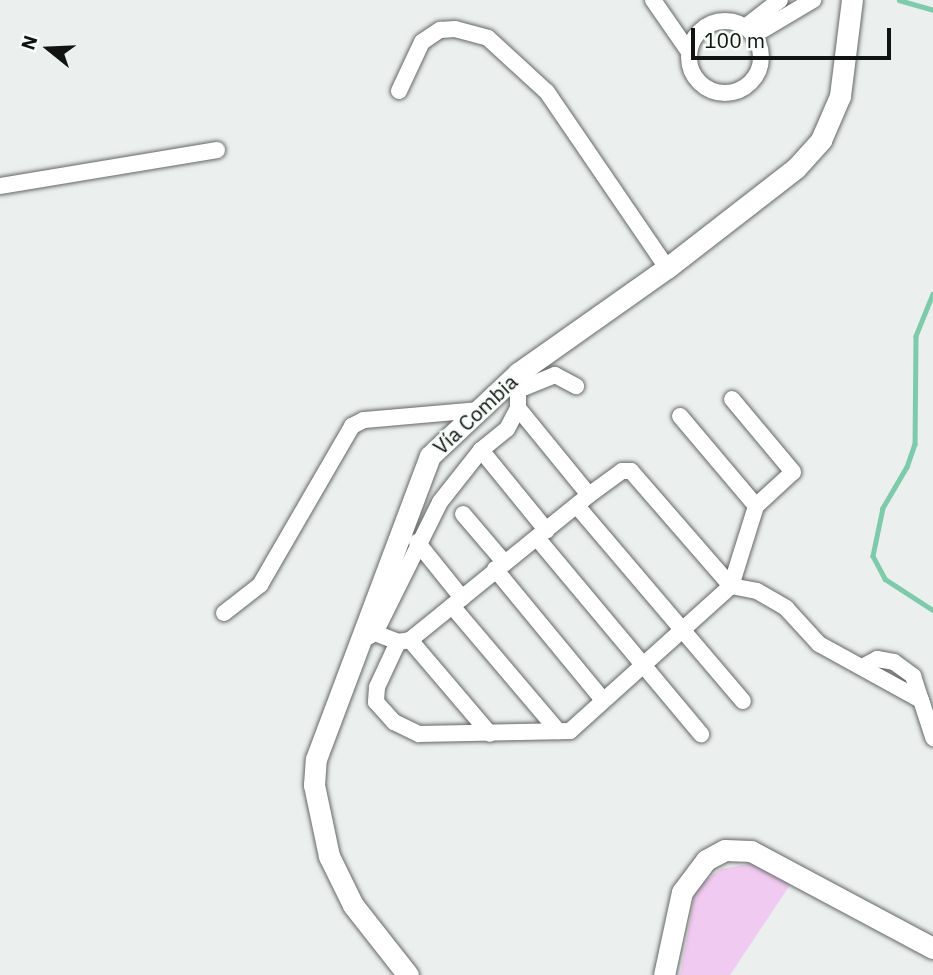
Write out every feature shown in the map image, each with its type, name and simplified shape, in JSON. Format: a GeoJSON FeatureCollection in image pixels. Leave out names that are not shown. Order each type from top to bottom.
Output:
{"type":"FeatureCollection","features":[{"type":"Feature","properties":{"kind":"main road","name":"Vía Combia"},"geometry":{"type":"LineString","coordinates":[[408,975],[353,905],[329,856],[313,785],[316,759],[366,638],[430,456],[478,410],[796,167],[821,140],[840,96],[852,0]]}},
{"type":"Feature","properties":{"kind":"main road"},"geometry":{"type":"LineString","coordinates":[[664,975],[682,892],[706,860],[725,850],[751,851],[931,944]]}},
{"type":"Feature","properties":{"kind":"street"},"geometry":{"type":"LineString","coordinates":[[653,0],[690,52]]}},
{"type":"Feature","properties":{"kind":"street"},"geometry":{"type":"LineString","coordinates":[[749,31],[780,0]]}},
{"type":"Feature","properties":{"kind":"street"},"geometry":{"type":"LineString","coordinates":[[749,31],[813,0]]}},
{"type":"Feature","properties":{"kind":"street"},"geometry":{"type":"LineString","coordinates":[[724,21],[749,31],[762,57],[754,79],[735,92],[711,91],[692,74],[690,52],[695,38],[713,24],[724,21]]}},
{"type":"Feature","properties":{"kind":"street"},"geometry":{"type":"LineString","coordinates":[[400,91],[422,42],[440,30],[455,29],[488,38],[547,93],[667,268]]}},
{"type":"Feature","properties":{"kind":"street"},"geometry":{"type":"LineString","coordinates":[[0,187],[217,149]]}},
{"type":"Feature","properties":{"kind":"street"},"geometry":{"type":"LineString","coordinates":[[490,734],[404,641],[366,638],[440,502],[481,450],[507,429],[518,408],[518,381],[555,376],[576,386]]}},
{"type":"Feature","properties":{"kind":"street"},"geometry":{"type":"LineString","coordinates":[[732,399],[793,472],[756,506],[731,586],[570,731],[419,734],[394,723],[376,702],[377,687],[404,641],[622,471],[637,473],[731,586],[757,590],[786,608],[819,644],[864,666],[921,701],[933,738]]}},
{"type":"Feature","properties":{"kind":"street"},"geometry":{"type":"LineString","coordinates":[[518,408],[583,500],[683,629],[743,701]]}},
{"type":"Feature","properties":{"kind":"street"},"geometry":{"type":"LineString","coordinates":[[224,613],[260,585],[352,426],[364,420],[478,410]]}},
{"type":"Feature","properties":{"kind":"street"},"geometry":{"type":"LineString","coordinates":[[680,416],[756,506]]}},
{"type":"Feature","properties":{"kind":"street"},"geometry":{"type":"LineString","coordinates":[[481,450],[643,665],[701,734]]}},
{"type":"Feature","properties":{"kind":"street"},"geometry":{"type":"LineString","coordinates":[[463,514],[603,700]]}},
{"type":"Feature","properties":{"kind":"street"},"geometry":{"type":"LineString","coordinates":[[417,542],[457,602],[558,731]]}},
{"type":"Feature","properties":{"kind":"shaded area"},"geometry":{"type":"Polygon","coordinates":[[[760,862],[792,882],[730,975],[680,975],[696,888],[721,869],[760,862]]]}},
{"type":"Feature","properties":{"kind":"waterway"},"geometry":{"type":"LineString","coordinates":[[899,0],[933,10]]}},
{"type":"Feature","properties":{"kind":"waterway"},"geometry":{"type":"LineString","coordinates":[[933,294],[916,336],[915,444],[907,467],[883,508],[873,556],[885,579],[933,610]]}}]}
